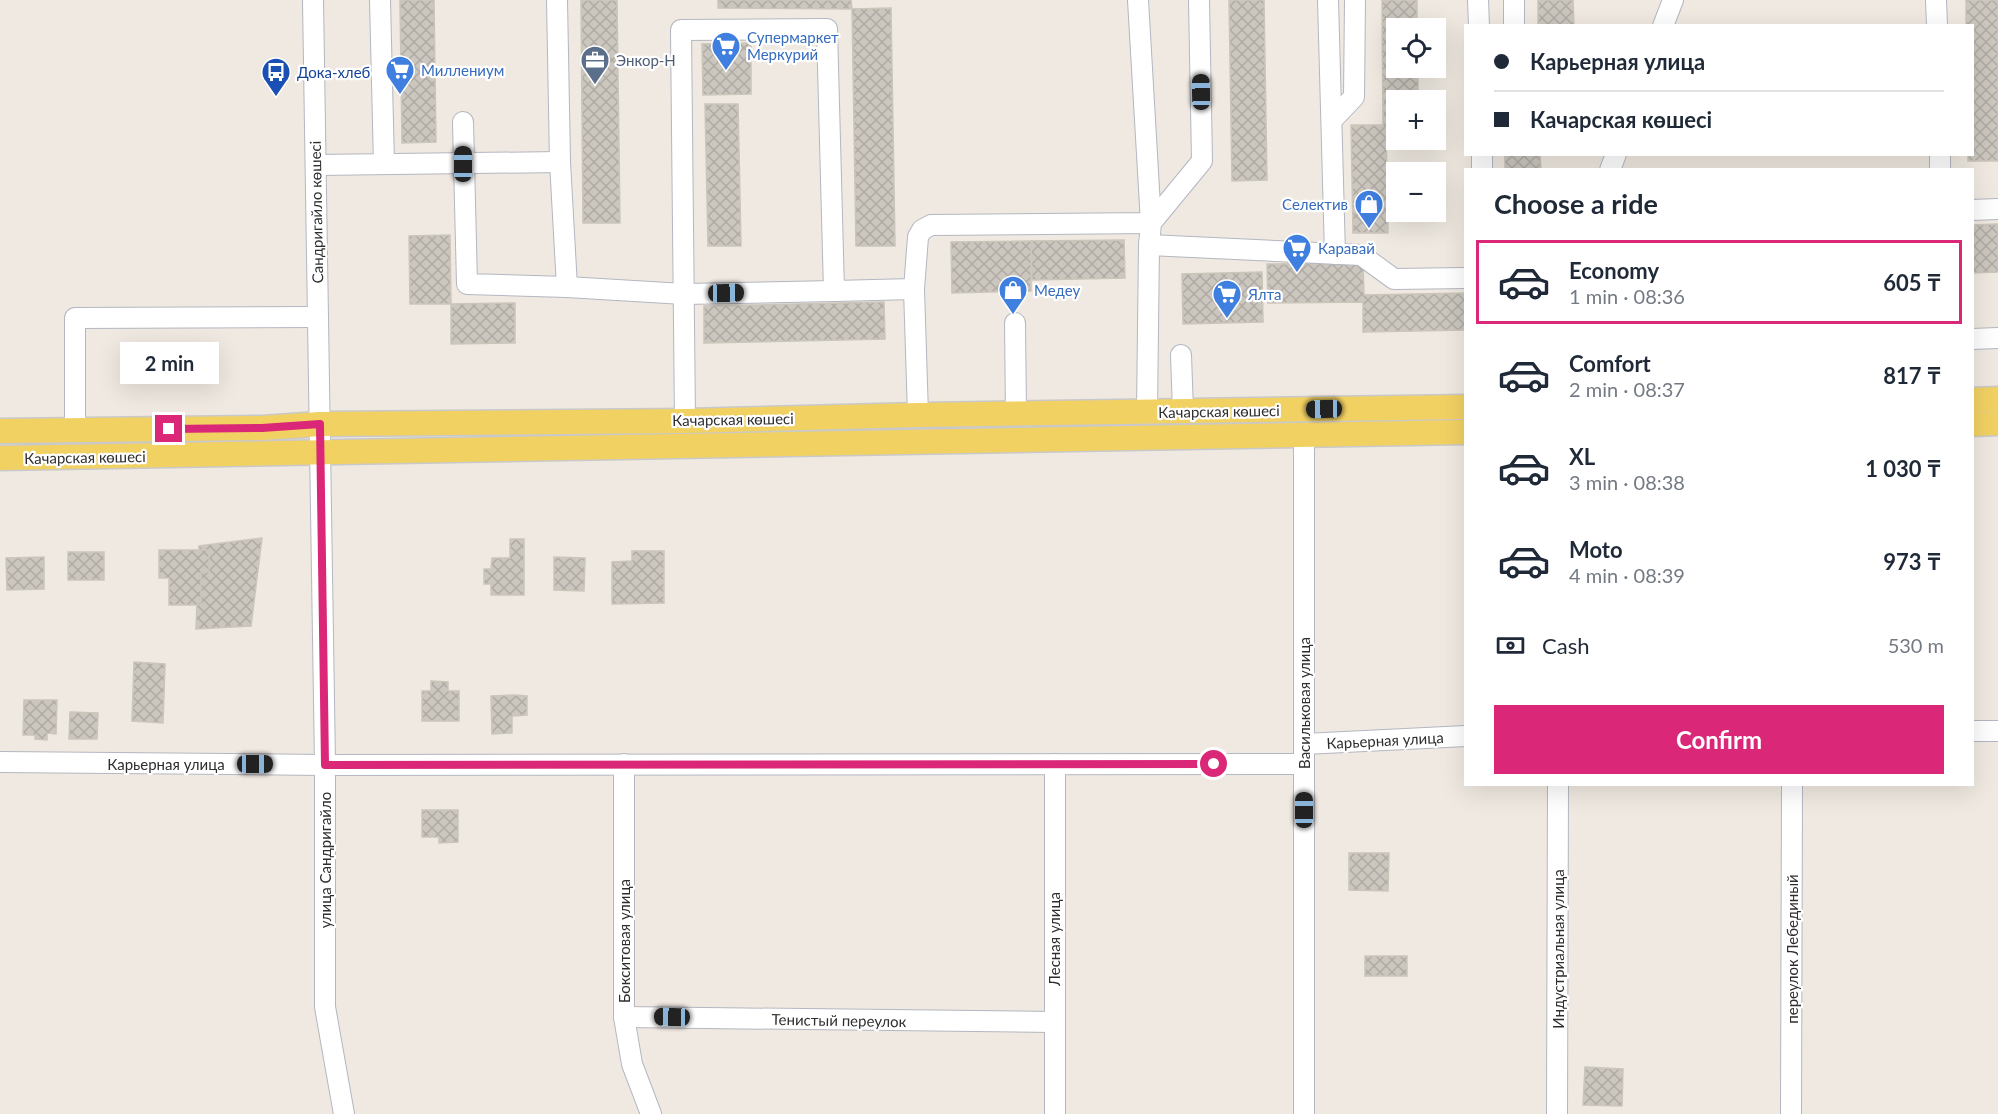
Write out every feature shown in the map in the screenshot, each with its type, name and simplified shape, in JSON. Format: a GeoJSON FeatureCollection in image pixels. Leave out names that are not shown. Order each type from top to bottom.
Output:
{"type":"FeatureCollection","features":[{"type":"Feature","properties":{"kind":"main road"},"geometry":{"type":"LineString","coordinates":[[1974,400],[1998,399]]}},
{"type":"Feature","properties":{"kind":"main road","name":"Качарская көшесі"},"geometry":{"type":"LineString","coordinates":[[0,431],[1464,407]]}},
{"type":"Feature","properties":{"kind":"main road"},"geometry":{"type":"LineString","coordinates":[[1974,424],[1998,423]]}},
{"type":"Feature","properties":{"kind":"main road","name":"Качарская көшесі"},"geometry":{"type":"LineString","coordinates":[[0,458],[1464,432]]}},
{"type":"Feature","properties":{"kind":"street","name":"Сандригайло көшесі"},"geometry":{"type":"LineString","coordinates":[[313,0],[320,424]]}},
{"type":"Feature","properties":{"kind":"street"},"geometry":{"type":"LineString","coordinates":[[380,0],[384,164]]}},
{"type":"Feature","properties":{"kind":"street"},"geometry":{"type":"LineString","coordinates":[[557,0],[560,162],[567,287]]}},
{"type":"Feature","properties":{"kind":"street"},"geometry":{"type":"LineString","coordinates":[[1138,0],[1151,223],[1147,412]]}},
{"type":"Feature","properties":{"kind":"street"},"geometry":{"type":"LineString","coordinates":[[918,415],[914,289],[918,237],[922,230],[931,225],[1151,223],[1202,161],[1199,0]]}},
{"type":"Feature","properties":{"kind":"street"},"geometry":{"type":"LineString","coordinates":[[1328,0],[1335,254]]}},
{"type":"Feature","properties":{"kind":"street"},"geometry":{"type":"LineString","coordinates":[[1332,120],[1354,97],[1355,0]]}},
{"type":"Feature","properties":{"kind":"street"},"geometry":{"type":"LineString","coordinates":[[1478,0],[1479,24]]}},
{"type":"Feature","properties":{"kind":"street"},"geometry":{"type":"LineString","coordinates":[[1514,0],[1514,24]]}},
{"type":"Feature","properties":{"kind":"street"},"geometry":{"type":"LineString","coordinates":[[1665,24],[1673,0]]}},
{"type":"Feature","properties":{"kind":"street"},"geometry":{"type":"LineString","coordinates":[[1936,0],[1936,24]]}},
{"type":"Feature","properties":{"kind":"street"},"geometry":{"type":"LineString","coordinates":[[685,421],[681,30],[827,29],[834,291]]}},
{"type":"Feature","properties":{"kind":"street"},"geometry":{"type":"LineString","coordinates":[[463,122],[467,284],[684,294],[914,289]]}},
{"type":"Feature","properties":{"kind":"street"},"geometry":{"type":"LineString","coordinates":[[315,165],[560,162]]}},
{"type":"Feature","properties":{"kind":"street"},"geometry":{"type":"LineString","coordinates":[[1974,210],[1998,209]]}},
{"type":"Feature","properties":{"kind":"street"},"geometry":{"type":"LineString","coordinates":[[1149,245],[1361,255],[1394,279],[1464,278]]}},
{"type":"Feature","properties":{"kind":"street"},"geometry":{"type":"LineString","coordinates":[[75,430],[75,318],[318,317]]}},
{"type":"Feature","properties":{"kind":"street"},"geometry":{"type":"LineString","coordinates":[[1016,323],[1022,414],[1028,440]]}},
{"type":"Feature","properties":{"kind":"street"},"geometry":{"type":"LineString","coordinates":[[1974,339],[1998,338]]}},
{"type":"Feature","properties":{"kind":"street"},"geometry":{"type":"LineString","coordinates":[[1181,355],[1183,411]]}},
{"type":"Feature","properties":{"kind":"street"},"geometry":{"type":"LineString","coordinates":[[520,421],[521,449]]}},
{"type":"Feature","properties":{"kind":"street","name":"улица Сандригайло"},"geometry":{"type":"LineString","coordinates":[[320,424],[325,765],[325,1007],[344,1114]]}},
{"type":"Feature","properties":{"kind":"street","name":"Васильковая улица"},"geometry":{"type":"LineString","coordinates":[[1304,435],[1304,1114]]}},
{"type":"Feature","properties":{"kind":"street"},"geometry":{"type":"LineString","coordinates":[[1974,731],[1998,731]]}},
{"type":"Feature","properties":{"kind":"street","name":"Карьерная улица"},"geometry":{"type":"LineString","coordinates":[[0,762],[325,765],[1055,764],[1304,754],[1464,736]]}},
{"type":"Feature","properties":{"kind":"street","name":"Бокситовая улица"},"geometry":{"type":"LineString","coordinates":[[624,764],[624,1017],[632,1064],[651,1114]]}},
{"type":"Feature","properties":{"kind":"street","name":"Лесная улица"},"geometry":{"type":"LineString","coordinates":[[1055,764],[1055,1114]]}},
{"type":"Feature","properties":{"kind":"street","name":"Индустриальная улица"},"geometry":{"type":"LineString","coordinates":[[1557,1114],[1558,786]]}},
{"type":"Feature","properties":{"kind":"street","name":"переулок Лебединый"},"geometry":{"type":"LineString","coordinates":[[1791,1114],[1792,786]]}},
{"type":"Feature","properties":{"kind":"street","name":"Тенистый переулок"},"geometry":{"type":"LineString","coordinates":[[624,1017],[1054,1022]]}},
{"type":"Feature","properties":{"kind":"building"},"geometry":{"type":"Polygon","coordinates":[[[400,0],[434,0],[436,142],[402,143],[400,0]]]}},
{"type":"Feature","properties":{"kind":"building"},"geometry":{"type":"Polygon","coordinates":[[[581,0],[617,0],[620,223],[583,223],[581,0]]]}},
{"type":"Feature","properties":{"kind":"building"},"geometry":{"type":"Polygon","coordinates":[[[718,0],[851,0],[852,9],[718,8],[718,0]]]}},
{"type":"Feature","properties":{"kind":"building"},"geometry":{"type":"Polygon","coordinates":[[[1229,0],[1264,0],[1267,180],[1232,181],[1229,0]]]}},
{"type":"Feature","properties":{"kind":"building"},"geometry":{"type":"Polygon","coordinates":[[[1382,0],[1417,0],[1417,18],[1386,18],[1386,78],[1418,78],[1418,90],[1386,90],[1386,222],[1388,233],[1353,233],[1351,125],[1383,125],[1382,0]]]}},
{"type":"Feature","properties":{"kind":"building"},"geometry":{"type":"Polygon","coordinates":[[[1538,0],[1573,0],[1574,24],[1538,24],[1538,0]]]}},
{"type":"Feature","properties":{"kind":"building"},"geometry":{"type":"Polygon","coordinates":[[[1966,0],[1998,0],[1998,161],[1968,161],[1968,156],[1974,156],[1974,24],[1966,24],[1966,0]]]}},
{"type":"Feature","properties":{"kind":"building"},"geometry":{"type":"Polygon","coordinates":[[[891,8],[895,246],[856,246],[852,9],[891,8]]]}},
{"type":"Feature","properties":{"kind":"building"},"geometry":{"type":"Polygon","coordinates":[[[751,43],[751,94],[703,95],[702,44],[751,43]]]}},
{"type":"Feature","properties":{"kind":"building"},"geometry":{"type":"Polygon","coordinates":[[[705,104],[738,104],[741,246],[708,246],[705,104]]]}},
{"type":"Feature","properties":{"kind":"building"},"geometry":{"type":"Polygon","coordinates":[[[1505,156],[1540,156],[1541,168],[1505,168],[1505,156]]]}},
{"type":"Feature","properties":{"kind":"building"},"geometry":{"type":"Polygon","coordinates":[[[1998,224],[1998,272],[1974,273],[1974,225],[1998,224]]]}},
{"type":"Feature","properties":{"kind":"building"},"geometry":{"type":"Polygon","coordinates":[[[450,235],[451,304],[410,304],[409,236],[450,235]]]}},
{"type":"Feature","properties":{"kind":"building"},"geometry":{"type":"Polygon","coordinates":[[[1124,240],[1125,278],[1032,280],[1031,241],[1124,240]]]}},
{"type":"Feature","properties":{"kind":"building"},"geometry":{"type":"Polygon","coordinates":[[[1031,241],[1031,291],[952,293],[951,242],[1031,241]]]}},
{"type":"Feature","properties":{"kind":"building"},"geometry":{"type":"Polygon","coordinates":[[[1363,263],[1364,295],[1464,293],[1464,330],[1363,332],[1363,302],[1268,303],[1267,264],[1363,263]]]}},
{"type":"Feature","properties":{"kind":"building"},"geometry":{"type":"Polygon","coordinates":[[[1262,272],[1263,322],[1183,324],[1182,274],[1262,272]]]}},
{"type":"Feature","properties":{"kind":"building"},"geometry":{"type":"Polygon","coordinates":[[[884,302],[885,339],[704,343],[704,306],[884,302]]]}},
{"type":"Feature","properties":{"kind":"building"},"geometry":{"type":"Polygon","coordinates":[[[515,303],[515,343],[451,344],[451,304],[515,303]]]}},
{"type":"Feature","properties":{"kind":"building"},"geometry":{"type":"Polygon","coordinates":[[[262,538],[251,626],[196,629],[199,546],[262,538]]]}},
{"type":"Feature","properties":{"kind":"building"},"geometry":{"type":"Polygon","coordinates":[[[510,539],[524,539],[524,595],[491,595],[491,584],[484,584],[484,569],[491,569],[492,558],[510,558],[510,539]]]}},
{"type":"Feature","properties":{"kind":"building"},"geometry":{"type":"Polygon","coordinates":[[[159,550],[209,550],[209,572],[201,572],[201,605],[169,605],[169,578],[159,578],[159,550]]]}},
{"type":"Feature","properties":{"kind":"building"},"geometry":{"type":"Polygon","coordinates":[[[632,551],[664,551],[664,603],[612,604],[612,562],[632,561],[632,551]]]}},
{"type":"Feature","properties":{"kind":"building"},"geometry":{"type":"Polygon","coordinates":[[[68,552],[104,552],[104,580],[68,580],[68,552]]]}},
{"type":"Feature","properties":{"kind":"building"},"geometry":{"type":"Polygon","coordinates":[[[44,557],[44,589],[7,590],[6,558],[44,557]]]}},
{"type":"Feature","properties":{"kind":"building"},"geometry":{"type":"Polygon","coordinates":[[[554,557],[585,558],[584,591],[554,590],[554,557]]]}},
{"type":"Feature","properties":{"kind":"building"},"geometry":{"type":"Polygon","coordinates":[[[134,662],[165,664],[163,723],[132,721],[134,662]]]}},
{"type":"Feature","properties":{"kind":"building"},"geometry":{"type":"Polygon","coordinates":[[[431,681],[448,682],[448,691],[459,691],[459,721],[422,721],[422,691],[431,691],[431,681]]]}},
{"type":"Feature","properties":{"kind":"building"},"geometry":{"type":"Polygon","coordinates":[[[491,696],[527,696],[527,715],[512,716],[512,733],[492,734],[491,696]]]}},
{"type":"Feature","properties":{"kind":"building"},"geometry":{"type":"Polygon","coordinates":[[[24,700],[57,700],[56,734],[47,733],[47,740],[35,739],[35,735],[23,735],[24,700]]]}},
{"type":"Feature","properties":{"kind":"building"},"geometry":{"type":"Polygon","coordinates":[[[70,712],[98,713],[97,739],[69,739],[70,712]]]}},
{"type":"Feature","properties":{"kind":"building"},"geometry":{"type":"Polygon","coordinates":[[[422,810],[458,810],[458,842],[439,843],[439,837],[422,837],[422,810]]]}},
{"type":"Feature","properties":{"kind":"building"},"geometry":{"type":"Polygon","coordinates":[[[1349,853],[1389,853],[1388,891],[1349,890],[1349,853]]]}},
{"type":"Feature","properties":{"kind":"building"},"geometry":{"type":"Polygon","coordinates":[[[1365,956],[1407,956],[1407,976],[1365,976],[1365,956]]]}},
{"type":"Feature","properties":{"kind":"building"},"geometry":{"type":"Polygon","coordinates":[[[1585,1067],[1623,1069],[1622,1106],[1583,1105],[1585,1067]]]}},
{"type":"Feature","properties":{"kind":"place","name":"Супермаркет Меркурий"},"geometry":{"type":"Point","coordinates":[726,72]}},
{"type":"Feature","properties":{"kind":"place","name":"Энкор-Н"},"geometry":{"type":"Point","coordinates":[595,86]}},
{"type":"Feature","properties":{"kind":"place","name":"Миллениум"},"geometry":{"type":"Point","coordinates":[400,96]}},
{"type":"Feature","properties":{"kind":"place","name":"Дока-хлеб"},"geometry":{"type":"Point","coordinates":[276,98]}},
{"type":"Feature","properties":{"kind":"place","name":"Селектив"},"geometry":{"type":"Point","coordinates":[1369,230]}},
{"type":"Feature","properties":{"kind":"place","name":"Каравай"},"geometry":{"type":"Point","coordinates":[1297,274]}},
{"type":"Feature","properties":{"kind":"place","name":"Медеу"},"geometry":{"type":"Point","coordinates":[1013,316]}},
{"type":"Feature","properties":{"kind":"place","name":"Ялта"},"geometry":{"type":"Point","coordinates":[1227,320]}},
{"type":"Feature","properties":{"kind":"route"},"geometry":{"type":"LineString","coordinates":[[169,429],[262,428],[320,424],[325,765],[1214,764]]}}]}
